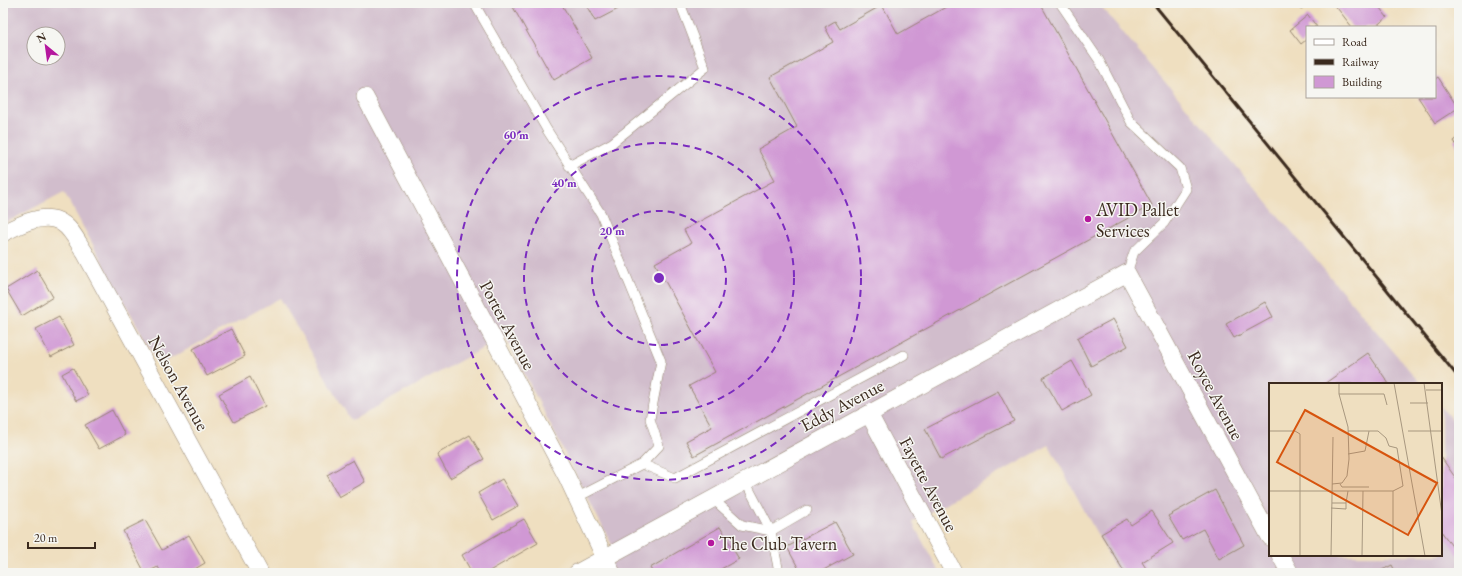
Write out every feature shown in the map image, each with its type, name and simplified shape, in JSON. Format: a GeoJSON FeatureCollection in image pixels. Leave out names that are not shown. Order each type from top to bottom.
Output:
{"type":"FeatureCollection","features":[{"type":"Feature","properties":{"kind":"street","name":"Porter Avenue"},"geometry":{"type":"LineString","coordinates":[[365,97],[563,470],[612,573]]}},
{"type":"Feature","properties":{"kind":"street","name":"Nelson Avenue"},"geometry":{"type":"LineString","coordinates":[[3,234],[30,221],[40,219],[61,222],[68,228],[85,253],[260,573]]}},
{"type":"Feature","properties":{"kind":"street","name":"Eddy Avenue"},"geometry":{"type":"LineString","coordinates":[[577,573],[1127,273]]}},
{"type":"Feature","properties":{"kind":"street","name":"Royce Avenue"},"geometry":{"type":"LineString","coordinates":[[1127,273],[1269,534]]}},
{"type":"Feature","properties":{"kind":"street","name":"Fayette Avenue"},"geometry":{"type":"LineString","coordinates":[[869,414],[954,573]]}},
{"type":"Feature","properties":{"kind":"street"},"geometry":{"type":"LineString","coordinates":[[1281,556],[1290,573]]}},
{"type":"Feature","properties":{"kind":"lane"},"geometry":{"type":"LineString","coordinates":[[474,3],[547,130],[601,214],[661,361],[650,419],[659,446],[642,464],[576,498]]}},
{"type":"Feature","properties":{"kind":"lane"},"geometry":{"type":"LineString","coordinates":[[570,166],[612,144],[705,68],[680,3]]}},
{"type":"Feature","properties":{"kind":"lane"},"geometry":{"type":"LineString","coordinates":[[1060,3],[1098,60],[1131,122],[1180,168],[1186,190],[1164,223],[1134,252],[1127,273]]}},
{"type":"Feature","properties":{"kind":"lane"},"geometry":{"type":"LineString","coordinates":[[642,464],[675,478],[904,355]]}},
{"type":"Feature","properties":{"kind":"lane"},"geometry":{"type":"LineString","coordinates":[[745,481],[771,531],[779,573]]}},
{"type":"Feature","properties":{"kind":"lane"},"geometry":{"type":"LineString","coordinates":[[712,499],[742,525],[771,531],[807,510]]}},
{"type":"Feature","properties":{"kind":"shaded area"},"geometry":{"type":"Polygon","coordinates":[[[3,3],[1098,3],[1420,383],[1269,383],[1269,556],[1442,556],[1442,408],[1459,428],[1459,573],[1118,573],[1049,445],[912,522],[940,573],[595,573],[619,559],[505,336],[351,421],[280,298],[159,365],[64,192],[3,224],[3,3]]]}},
{"type":"Feature","properties":{"kind":"building"},"geometry":{"type":"Polygon","coordinates":[[[519,3],[561,3],[592,58],[554,80],[513,7],[519,3]]]}},
{"type":"Feature","properties":{"kind":"building"},"geometry":{"type":"Polygon","coordinates":[[[585,3],[614,3],[618,9],[595,21],[585,3]]]}},
{"type":"Feature","properties":{"kind":"building"},"geometry":{"type":"Polygon","coordinates":[[[953,3],[1040,3],[1152,205],[694,456],[686,441],[712,427],[689,386],[715,372],[655,263],[691,243],[684,230],[775,180],[758,149],[797,127],[770,77],[833,42],[825,27],[835,21],[840,29],[882,5],[898,34],[953,3]]]}},
{"type":"Feature","properties":{"kind":"building"},"geometry":{"type":"Polygon","coordinates":[[[1296,3],[1310,3],[1301,9],[1296,3]]]}},
{"type":"Feature","properties":{"kind":"building"},"geometry":{"type":"Polygon","coordinates":[[[1376,3],[1387,17],[1376,26],[1351,26],[1334,4],[1376,3]]]}},
{"type":"Feature","properties":{"kind":"building"},"geometry":{"type":"Polygon","coordinates":[[[1308,15],[1316,26],[1306,26],[1306,40],[1301,44],[1290,30],[1308,15]]]}},
{"type":"Feature","properties":{"kind":"building"},"geometry":{"type":"Polygon","coordinates":[[[1438,77],[1458,108],[1435,123],[1419,98],[1436,98],[1436,78],[1438,77]]]}},
{"type":"Feature","properties":{"kind":"building"},"geometry":{"type":"Polygon","coordinates":[[[1459,137],[1459,149],[1454,141],[1459,137]]]}},
{"type":"Feature","properties":{"kind":"building"},"geometry":{"type":"Polygon","coordinates":[[[37,270],[53,297],[22,316],[6,289],[37,270]]]}},
{"type":"Feature","properties":{"kind":"building"},"geometry":{"type":"Polygon","coordinates":[[[1265,302],[1273,317],[1234,338],[1226,324],[1265,302]]]}},
{"type":"Feature","properties":{"kind":"building"},"geometry":{"type":"Polygon","coordinates":[[[59,317],[74,345],[51,357],[36,329],[59,317]]]}},
{"type":"Feature","properties":{"kind":"building"},"geometry":{"type":"Polygon","coordinates":[[[1113,319],[1128,346],[1091,366],[1077,338],[1113,319]]]}},
{"type":"Feature","properties":{"kind":"building"},"geometry":{"type":"Polygon","coordinates":[[[231,329],[245,356],[207,376],[193,349],[231,329]]]}},
{"type":"Feature","properties":{"kind":"building"},"geometry":{"type":"Polygon","coordinates":[[[1368,353],[1388,383],[1325,383],[1368,353]]]}},
{"type":"Feature","properties":{"kind":"building"},"geometry":{"type":"Polygon","coordinates":[[[1072,361],[1091,395],[1062,411],[1043,378],[1072,361]]]}},
{"type":"Feature","properties":{"kind":"building"},"geometry":{"type":"Polygon","coordinates":[[[73,368],[88,395],[76,401],[62,374],[73,368]]]}},
{"type":"Feature","properties":{"kind":"building"},"geometry":{"type":"Polygon","coordinates":[[[250,377],[265,406],[234,422],[219,394],[250,377]]]}},
{"type":"Feature","properties":{"kind":"building"},"geometry":{"type":"Polygon","coordinates":[[[998,391],[1014,421],[941,459],[925,429],[998,391]]]}},
{"type":"Feature","properties":{"kind":"building"},"geometry":{"type":"Polygon","coordinates":[[[112,410],[125,435],[99,449],[85,425],[112,410]]]}},
{"type":"Feature","properties":{"kind":"building"},"geometry":{"type":"Polygon","coordinates":[[[470,435],[484,459],[450,478],[437,454],[470,435]]]}},
{"type":"Feature","properties":{"kind":"building"},"geometry":{"type":"Polygon","coordinates":[[[1442,458],[1459,483],[1459,556],[1442,532],[1442,458]]]}},
{"type":"Feature","properties":{"kind":"building"},"geometry":{"type":"Polygon","coordinates":[[[353,460],[365,482],[339,497],[327,475],[353,460]]]}},
{"type":"Feature","properties":{"kind":"building"},"geometry":{"type":"Polygon","coordinates":[[[502,479],[518,506],[493,520],[478,493],[502,479]]]}},
{"type":"Feature","properties":{"kind":"building"},"geometry":{"type":"Polygon","coordinates":[[[1215,490],[1244,545],[1219,559],[1203,529],[1182,540],[1168,516],[1215,490]]]}},
{"type":"Feature","properties":{"kind":"building"},"geometry":{"type":"Polygon","coordinates":[[[1152,511],[1173,543],[1142,562],[1149,573],[1125,573],[1101,534],[1127,519],[1131,525],[1152,511]]]}},
{"type":"Feature","properties":{"kind":"building"},"geometry":{"type":"Polygon","coordinates":[[[524,519],[538,543],[486,573],[472,573],[462,555],[524,519]]]}},
{"type":"Feature","properties":{"kind":"building"},"geometry":{"type":"Polygon","coordinates":[[[145,520],[162,550],[189,535],[205,563],[188,573],[162,573],[158,567],[145,573],[123,531],[145,520]]]}},
{"type":"Feature","properties":{"kind":"building"},"geometry":{"type":"Polygon","coordinates":[[[835,522],[853,554],[818,573],[801,573],[787,547],[835,522]]]}},
{"type":"Feature","properties":{"kind":"building","name":"The Club Tavern"},"geometry":{"type":"Polygon","coordinates":[[[720,527],[739,559],[721,569],[724,573],[653,573],[650,568],[720,527]]]}},
{"type":"Feature","properties":{"kind":"building"},"geometry":{"type":"Polygon","coordinates":[[[1392,565],[1396,573],[1376,573],[1392,565]]]}},
{"type":"Feature","properties":{"kind":"railway"},"geometry":{"type":"LineString","coordinates":[[1153,3],[1459,378]]}},
{"type":"Feature","properties":{"kind":"place","name":"AVID Pallet Services"},"geometry":{"type":"Point","coordinates":[1088,219]}},
{"type":"Feature","properties":{"kind":"place","name":"The Club Tavern"},"geometry":{"type":"Point","coordinates":[711,543]}}]}
